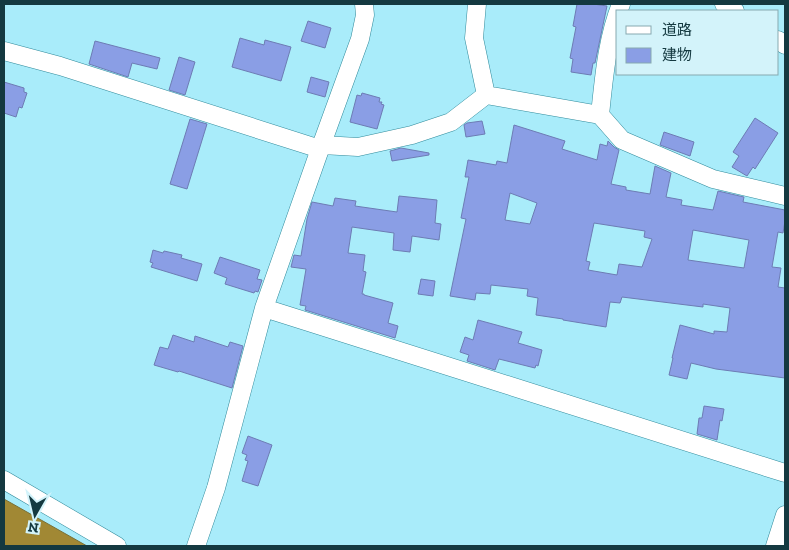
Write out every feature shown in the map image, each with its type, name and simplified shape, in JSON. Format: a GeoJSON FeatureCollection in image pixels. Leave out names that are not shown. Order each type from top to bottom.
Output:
{"type":"FeatureCollection","features":[{"type":"Feature","properties":{"kind":"street"},"geometry":{"type":"LineString","coordinates":[[196,546],[216,488],[264,308],[360,39],[365,15],[364,4]]}},
{"type":"Feature","properties":{"kind":"street"},"geometry":{"type":"LineString","coordinates":[[477,4],[474,38],[486,95]]}},
{"type":"Feature","properties":{"kind":"street"},"geometry":{"type":"LineString","coordinates":[[600,115],[605,67],[616,17]]}},
{"type":"Feature","properties":{"kind":"street"},"geometry":{"type":"LineString","coordinates":[[4,51],[60,66],[321,147],[358,147],[412,135],[451,122],[486,95],[600,115],[622,140],[713,179],[785,196]]}},
{"type":"Feature","properties":{"kind":"street"},"geometry":{"type":"LineString","coordinates":[[264,308],[785,473]]}},
{"type":"Feature","properties":{"kind":"street"},"geometry":{"type":"LineString","coordinates":[[4,480],[117,546]]}},
{"type":"Feature","properties":{"kind":"street"},"geometry":{"type":"LineString","coordinates":[[775,546],[785,515]]}},
{"type":"Feature","properties":{"kind":"shaded area"},"geometry":{"type":"Polygon","coordinates":[[[4,499],[87,546],[4,546],[4,499]]]}},
{"type":"Feature","properties":{"kind":"building"},"geometry":{"type":"Polygon","coordinates":[[[577,4],[607,6],[591,75],[571,72],[573,59],[570,58],[576,27],[573,26],[577,4]]]}},
{"type":"Feature","properties":{"kind":"building"},"geometry":{"type":"Polygon","coordinates":[[[308,21],[331,28],[325,48],[301,41],[308,21]]]}},
{"type":"Feature","properties":{"kind":"building"},"geometry":{"type":"Polygon","coordinates":[[[240,38],[264,45],[265,40],[291,47],[281,81],[232,67],[240,38]]]}},
{"type":"Feature","properties":{"kind":"building"},"geometry":{"type":"Polygon","coordinates":[[[95,41],[160,58],[157,69],[132,63],[128,77],[89,64],[95,41]]]}},
{"type":"Feature","properties":{"kind":"building"},"geometry":{"type":"Polygon","coordinates":[[[179,57],[195,62],[185,95],[169,90],[179,57]]]}},
{"type":"Feature","properties":{"kind":"building"},"geometry":{"type":"Polygon","coordinates":[[[311,77],[329,82],[325,97],[307,92],[311,77]]]}},
{"type":"Feature","properties":{"kind":"building"},"geometry":{"type":"Polygon","coordinates":[[[4,82],[24,88],[24,92],[27,93],[22,108],[19,107],[16,117],[4,113],[4,82]]]}},
{"type":"Feature","properties":{"kind":"building"},"geometry":{"type":"Polygon","coordinates":[[[362,93],[380,98],[379,102],[382,102],[381,104],[384,105],[377,129],[350,122],[357,95],[361,96],[362,93]]]}},
{"type":"Feature","properties":{"kind":"building"},"geometry":{"type":"Polygon","coordinates":[[[755,118],[778,133],[755,169],[753,167],[747,176],[732,167],[739,156],[733,152],[755,118]]]}},
{"type":"Feature","properties":{"kind":"building"},"geometry":{"type":"Polygon","coordinates":[[[190,119],[207,124],[187,189],[170,184],[190,119]]]}},
{"type":"Feature","properties":{"kind":"building"},"geometry":{"type":"Polygon","coordinates":[[[482,121],[485,134],[466,137],[464,125],[482,121]]]}},
{"type":"Feature","properties":{"kind":"building"},"geometry":{"type":"Polygon","coordinates":[[[514,125],[565,141],[562,149],[597,160],[600,144],[607,146],[608,141],[619,150],[611,184],[626,187],[626,190],[650,194],[655,166],[671,173],[666,197],[682,200],[681,205],[713,210],[718,191],[744,197],[743,202],[785,210],[783,233],[778,232],[772,267],[781,268],[778,287],[785,288],[785,378],[716,369],[691,363],[687,379],[669,375],[680,325],[714,334],[714,331],[727,332],[730,308],[703,304],[703,307],[622,297],[620,303],[610,302],[606,327],[536,315],[538,298],[527,296],[528,289],[491,285],[490,294],[476,293],[475,300],[450,296],[466,219],[461,218],[469,177],[465,177],[468,160],[496,165],[497,161],[507,163],[514,125]],[[510,193],[505,220],[530,224],[537,203],[510,193]],[[594,223],[586,261],[590,262],[588,270],[617,275],[619,264],[642,267],[652,239],[644,237],[645,231],[594,223]],[[693,230],[688,260],[744,268],[749,240],[693,230]]]}},
{"type":"Feature","properties":{"kind":"building"},"geometry":{"type":"Polygon","coordinates":[[[664,132],[694,142],[690,156],[660,145],[664,132]]]}},
{"type":"Feature","properties":{"kind":"building"},"geometry":{"type":"Polygon","coordinates":[[[401,148],[429,153],[429,155],[392,161],[390,151],[401,148]]]}},
{"type":"Feature","properties":{"kind":"building"},"geometry":{"type":"Polygon","coordinates":[[[399,196],[437,200],[435,223],[441,224],[439,240],[412,236],[410,252],[393,250],[394,233],[352,227],[348,253],[365,255],[363,271],[366,272],[362,294],[393,303],[388,323],[398,326],[395,338],[305,310],[306,306],[300,305],[306,269],[291,267],[294,255],[301,256],[307,219],[312,202],[333,206],[335,198],[356,201],[355,206],[397,212],[399,196]]]}},
{"type":"Feature","properties":{"kind":"building"},"geometry":{"type":"Polygon","coordinates":[[[153,250],[182,255],[181,258],[202,264],[197,281],[151,267],[153,263],[150,262],[153,250]]]}},
{"type":"Feature","properties":{"kind":"building"},"geometry":{"type":"Polygon","coordinates":[[[220,257],[260,270],[257,279],[262,280],[258,292],[255,291],[254,293],[225,284],[227,278],[214,273],[220,257]]]}},
{"type":"Feature","properties":{"kind":"building"},"geometry":{"type":"Polygon","coordinates":[[[421,279],[435,281],[433,296],[418,294],[421,279]]]}},
{"type":"Feature","properties":{"kind":"building"},"geometry":{"type":"Polygon","coordinates":[[[478,320],[522,332],[518,343],[542,350],[538,366],[536,365],[535,368],[499,359],[495,370],[467,361],[469,355],[460,352],[465,337],[473,340],[478,320]]]}},
{"type":"Feature","properties":{"kind":"building"},"geometry":{"type":"Polygon","coordinates":[[[173,335],[194,342],[195,336],[228,347],[230,342],[243,346],[232,388],[154,365],[160,347],[168,349],[173,335]]]}},
{"type":"Feature","properties":{"kind":"building"},"geometry":{"type":"Polygon","coordinates":[[[704,406],[724,409],[717,440],[697,434],[699,418],[702,418],[704,406]]]}},
{"type":"Feature","properties":{"kind":"building"},"geometry":{"type":"Polygon","coordinates":[[[248,436],[272,445],[258,486],[242,481],[248,461],[245,460],[247,455],[242,453],[248,436]]]}}]}
